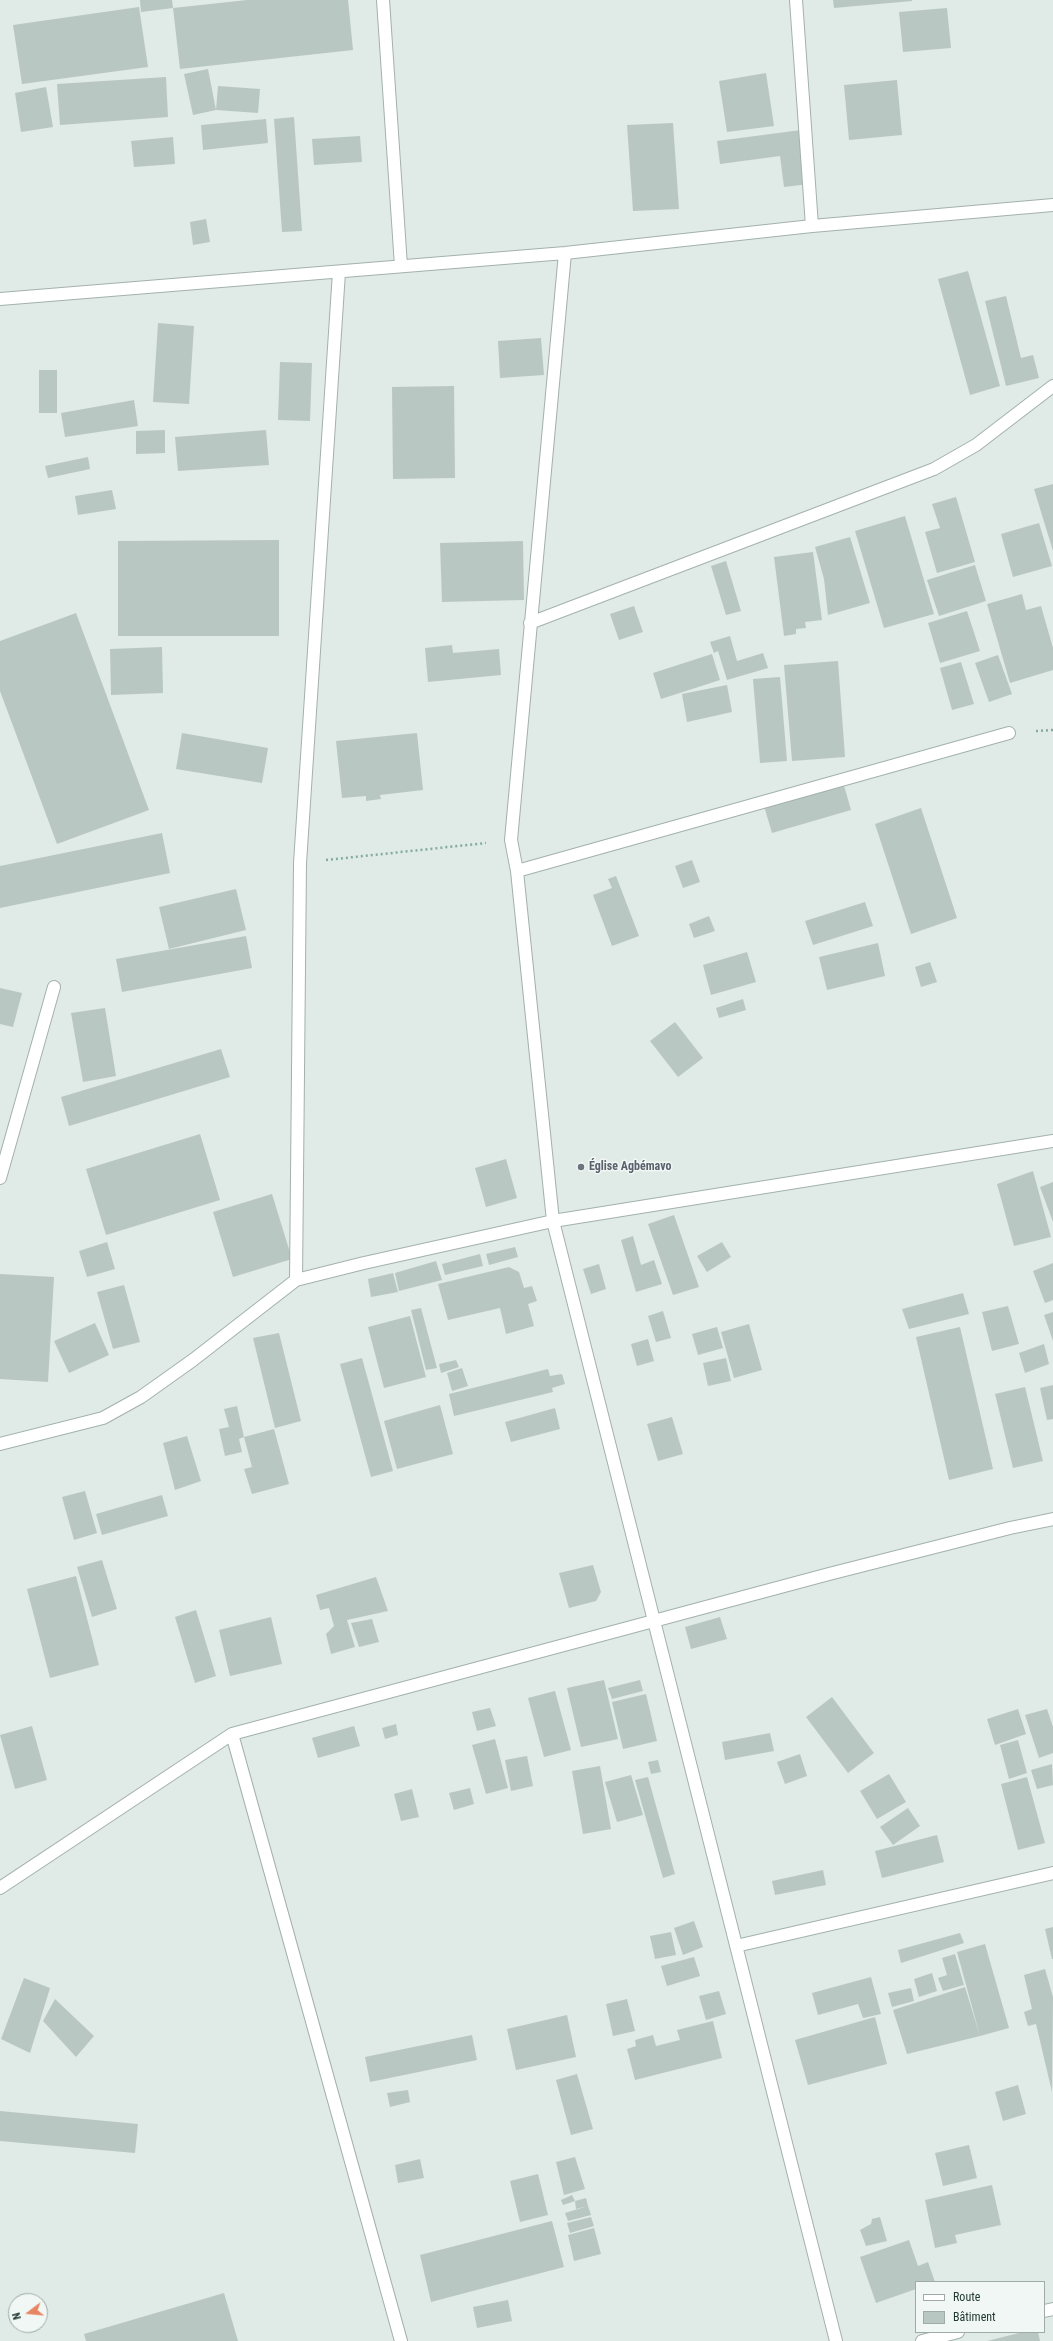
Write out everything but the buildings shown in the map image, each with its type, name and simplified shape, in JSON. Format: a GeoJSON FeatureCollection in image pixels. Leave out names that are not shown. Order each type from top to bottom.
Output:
{"type":"FeatureCollection","features":[{"type":"Feature","properties":{"kind":"street"},"geometry":{"type":"LineString","coordinates":[[383,0],[401,266]]}},
{"type":"Feature","properties":{"kind":"street"},"geometry":{"type":"LineString","coordinates":[[796,0],[812,226]]}},
{"type":"Feature","properties":{"kind":"street"},"geometry":{"type":"LineString","coordinates":[[0,298],[565,253],[812,226],[1053,206]]}},
{"type":"Feature","properties":{"kind":"street"},"geometry":{"type":"LineString","coordinates":[[565,253],[511,840],[517,871],[554,1221],[653,1621],[836,2341]]}},
{"type":"Feature","properties":{"kind":"street"},"geometry":{"type":"LineString","coordinates":[[296,1280],[300,863],[339,272]]}},
{"type":"Feature","properties":{"kind":"street"},"geometry":{"type":"LineString","coordinates":[[530,623],[934,468],[976,445],[1053,386]]}},
{"type":"Feature","properties":{"kind":"street"},"geometry":{"type":"LineString","coordinates":[[517,871],[1009,734]]}},
{"type":"Feature","properties":{"kind":"street"},"geometry":{"type":"LineString","coordinates":[[0,1178],[54,987]]}},
{"type":"Feature","properties":{"kind":"street"},"geometry":{"type":"LineString","coordinates":[[0,1444],[103,1418],[141,1397],[193,1360],[296,1280],[364,1263],[554,1221],[1053,1141]]}},
{"type":"Feature","properties":{"kind":"street"},"geometry":{"type":"LineString","coordinates":[[0,1888],[232,1734],[950,1543],[1053,1519]]}},
{"type":"Feature","properties":{"kind":"street"},"geometry":{"type":"LineString","coordinates":[[232,1734],[401,2341]]}},
{"type":"Feature","properties":{"kind":"street"},"geometry":{"type":"LineString","coordinates":[[736,1946],[1053,1873]]}},
{"type":"Feature","properties":{"kind":"street"},"geometry":{"type":"LineString","coordinates":[[922,2341],[954,2333]]}},
{"type":"Feature","properties":{"kind":"path"},"geometry":{"type":"LineString","coordinates":[[300,863],[511,840]]}},
{"type":"Feature","properties":{"kind":"place","name":"Église Agbémavo"},"geometry":{"type":"Point","coordinates":[581,1167]}}]}
